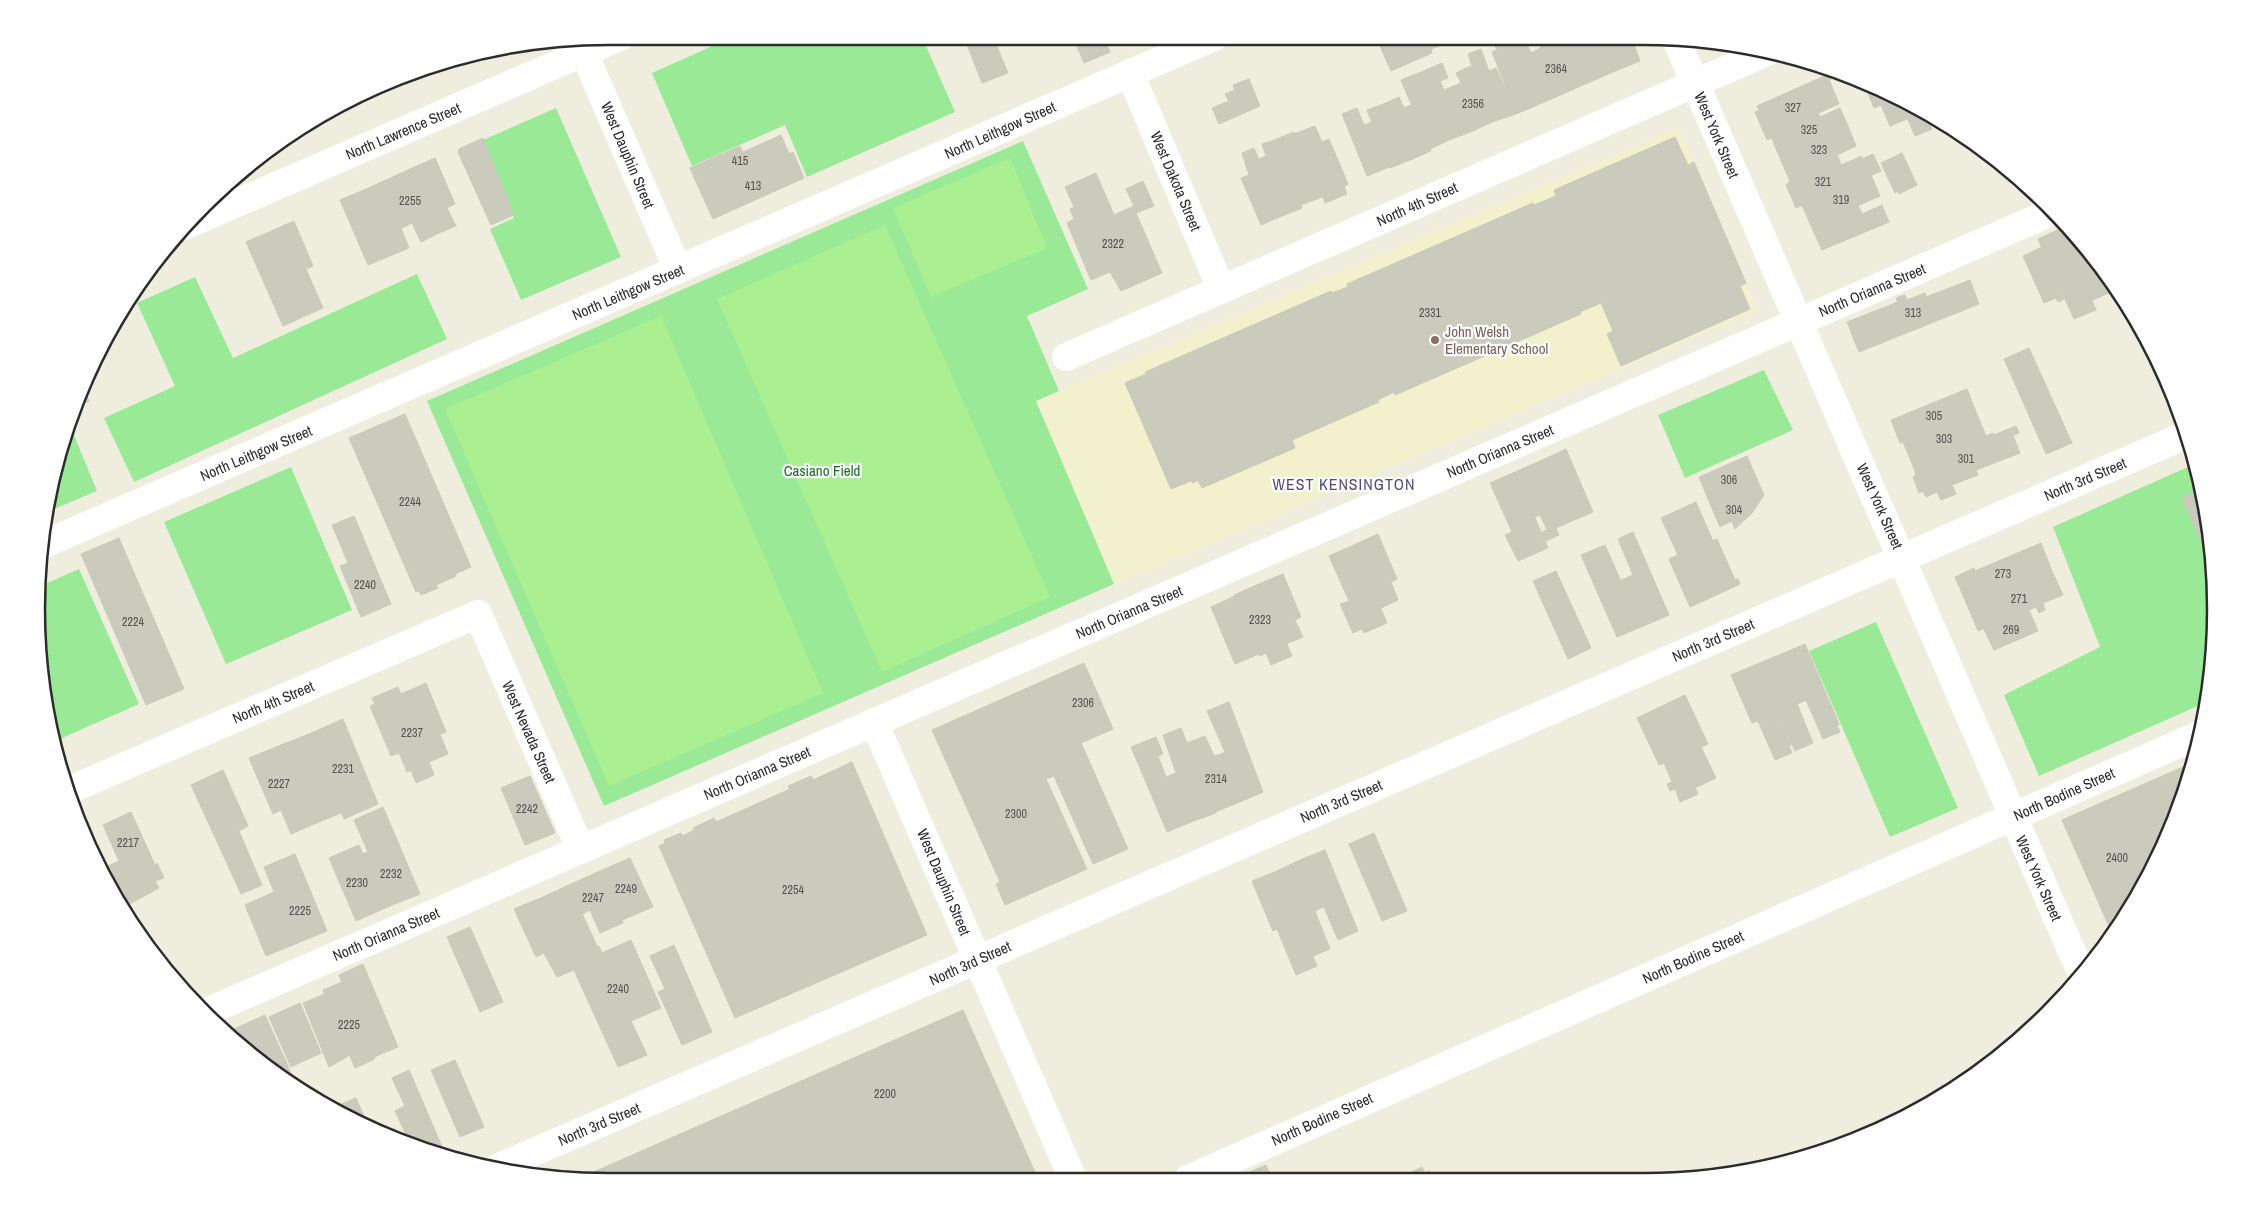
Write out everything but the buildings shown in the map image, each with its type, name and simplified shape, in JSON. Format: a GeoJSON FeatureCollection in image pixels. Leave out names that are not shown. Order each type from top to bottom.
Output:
{"type":"FeatureCollection","features":[{"type":"Feature","properties":{"kind":"street","name":"North Leithgow Street"},"geometry":{"type":"LineString","coordinates":[[49,542],[1195,45]]}},
{"type":"Feature","properties":{"kind":"street","name":"North Lawrence Street"},"geometry":{"type":"LineString","coordinates":[[203,217],[581,46]]}},
{"type":"Feature","properties":{"kind":"street","name":"West Dauphin Street"},"geometry":{"type":"LineString","coordinates":[[581,46],[678,270]]}},
{"type":"Feature","properties":{"kind":"street","name":"West York Street"},"geometry":{"type":"LineString","coordinates":[[1679,46],[1903,558],[2012,817],[2078,967]]}},
{"type":"Feature","properties":{"kind":"street","name":"North 4th Street"},"geometry":{"type":"LineString","coordinates":[[1066,357],[1756,57]]}},
{"type":"Feature","properties":{"kind":"street","name":"West Dakota Street"},"geometry":{"type":"LineString","coordinates":[[1130,73],[1221,290]]}},
{"type":"Feature","properties":{"kind":"street","name":"North Orianna Street"},"geometry":{"type":"LineString","coordinates":[[212,1010],[2046,215]]}},
{"type":"Feature","properties":{"kind":"street","name":"North 3rd Street"},"geometry":{"type":"LineString","coordinates":[[508,1163],[2180,438]]}},
{"type":"Feature","properties":{"kind":"street","name":"North 4th Street"},"geometry":{"type":"LineString","coordinates":[[74,788],[478,614]]}},
{"type":"Feature","properties":{"kind":"street","name":"West Nevada Street"},"geometry":{"type":"LineString","coordinates":[[478,614],[581,850]]}},
{"type":"Feature","properties":{"kind":"street","name":"West Dauphin Street"},"geometry":{"type":"LineString","coordinates":[[874,722],[1070,1173]]}},
{"type":"Feature","properties":{"kind":"street","name":"North Bodine Street"},"geometry":{"type":"LineString","coordinates":[[1202,1173],[2192,738]]}},
{"type":"Feature","properties":{"kind":"shaded area","name":"John Welsh Elementary School"},"geometry":{"type":"Polygon","coordinates":[[[1679,128],[1757,311],[1114,584],[1036,401],[1679,128]]]}},
{"type":"Feature","properties":{"kind":"green space"},"geometry":{"type":"Polygon","coordinates":[[[715,45],[926,45],[955,112],[807,177],[785,125],[692,166],[652,73],[715,45]]]}},
{"type":"Feature","properties":{"kind":"green space"},"geometry":{"type":"Polygon","coordinates":[[[556,108],[621,257],[521,300],[490,229],[514,218],[481,141],[556,108]]]}},
{"type":"Feature","properties":{"kind":"green space","name":"Casiano Field"},"geometry":{"type":"Polygon","coordinates":[[[1023,141],[1088,289],[1027,316],[1059,391],[1036,401],[1114,584],[604,806],[427,401],[1023,141]]]}},
{"type":"Feature","properties":{"kind":"green space"},"geometry":{"type":"Polygon","coordinates":[[[1010,158],[1047,248],[931,297],[893,208],[1010,158]]]}},
{"type":"Feature","properties":{"kind":"green space"},"geometry":{"type":"Polygon","coordinates":[[[885,225],[1050,597],[882,672],[717,299],[885,225]]]}},
{"type":"Feature","properties":{"kind":"green space"},"geometry":{"type":"Polygon","coordinates":[[[417,274],[447,339],[134,482],[104,418],[175,386],[137,303],[195,277],[233,358],[417,274]]]}},
{"type":"Feature","properties":{"kind":"green space"},"geometry":{"type":"Polygon","coordinates":[[[661,316],[823,693],[609,786],[445,409],[661,316]]]}},
{"type":"Feature","properties":{"kind":"green space"},"geometry":{"type":"Polygon","coordinates":[[[1764,370],[1793,430],[1685,478],[1658,415],[1764,370]]]}},
{"type":"Feature","properties":{"kind":"green space"},"geometry":{"type":"Polygon","coordinates":[[[73,433],[97,491],[54,509],[64,463],[73,433]]]}},
{"type":"Feature","properties":{"kind":"green space"},"geometry":{"type":"Polygon","coordinates":[[[291,467],[352,610],[226,664],[164,522],[291,467]]]}},
{"type":"Feature","properties":{"kind":"green space"},"geometry":{"type":"Polygon","coordinates":[[[2189,467],[2202,535],[2206,572],[2206,646],[2198,706],[2039,776],[2004,695],[2100,647],[2053,527],[2189,467]]]}},
{"type":"Feature","properties":{"kind":"green space"},"geometry":{"type":"Polygon","coordinates":[[[79,569],[139,704],[60,739],[50,683],[46,646],[46,584],[79,569]]]}},
{"type":"Feature","properties":{"kind":"green space"},"geometry":{"type":"Polygon","coordinates":[[[1876,622],[1958,808],[1890,837],[1809,651],[1876,622]]]}},
{"type":"Feature","properties":{"kind":"place","name":"John Welsh Elementary School"},"geometry":{"type":"Point","coordinates":[1435,340]}},
{"type":"Feature","properties":{"kind":"district","name":"WEST KENSINGTON"},"geometry":{"type":"Point","coordinates":[1344,484]}}]}
